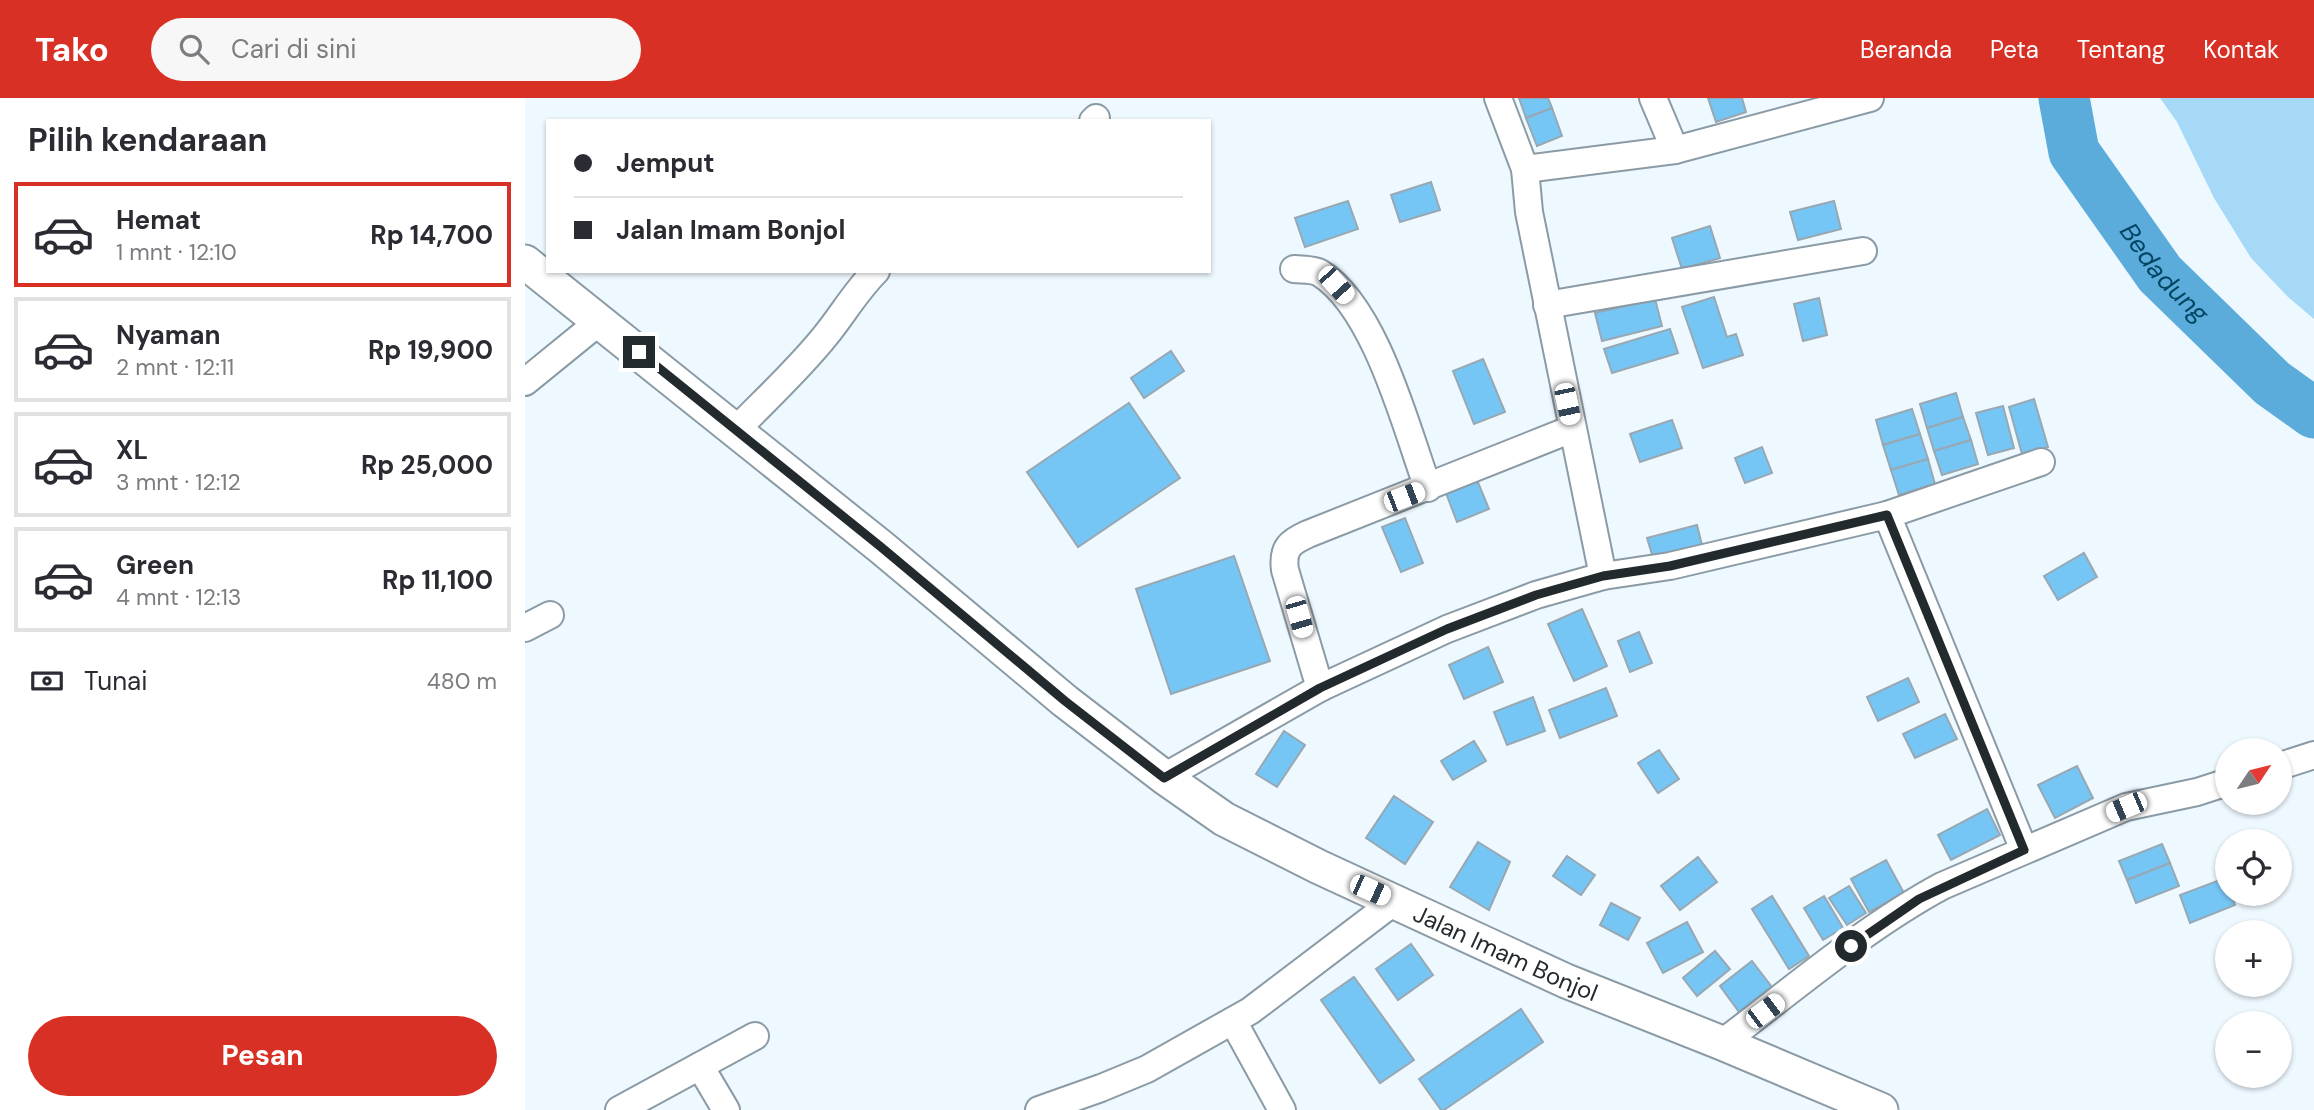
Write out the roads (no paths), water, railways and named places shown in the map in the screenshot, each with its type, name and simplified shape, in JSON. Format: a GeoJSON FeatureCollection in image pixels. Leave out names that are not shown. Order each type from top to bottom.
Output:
{"type":"FeatureCollection","features":[{"type":"Feature","properties":{"kind":"street"},"geometry":{"type":"LineString","coordinates":[[1498,98],[1525,169],[1529,212],[1603,576]]}},
{"type":"Feature","properties":{"kind":"street"},"geometry":{"type":"LineString","coordinates":[[1653,98],[1675,150]]}},
{"type":"Feature","properties":{"kind":"street"},"geometry":{"type":"LineString","coordinates":[[1525,169],[1675,150],[1801,107],[1870,98]]}},
{"type":"Feature","properties":{"kind":"street"},"geometry":{"type":"LineString","coordinates":[[1547,305],[1863,251]]}},
{"type":"Feature","properties":{"kind":"street","name":"Jalan Imam Bonjol"},"geometry":{"type":"LineString","coordinates":[[525,262],[881,547],[1065,701],[1164,778],[1224,819],[1319,867],[1566,981],[1723,1043],[1881,1110]]}},
{"type":"Feature","properties":{"kind":"street"},"geometry":{"type":"LineString","coordinates":[[1294,269],[1318,271],[1336,285],[1356,308],[1381,357],[1428,488]]}},
{"type":"Feature","properties":{"kind":"street"},"geometry":{"type":"LineString","coordinates":[[736,430],[807,358],[860,287],[874,273]]}},
{"type":"Feature","properties":{"kind":"street"},"geometry":{"type":"LineString","coordinates":[[525,382],[600,321]]}},
{"type":"Feature","properties":{"kind":"street"},"geometry":{"type":"LineString","coordinates":[[1320,688],[1285,569],[1283,558],[1287,549],[1296,540],[1572,429]]}},
{"type":"Feature","properties":{"kind":"street"},"geometry":{"type":"LineString","coordinates":[[1164,778],[1320,688],[1447,629],[1536,595],[1603,576],[1670,566],[1887,515],[2041,463]]}},
{"type":"Feature","properties":{"kind":"street"},"geometry":{"type":"LineString","coordinates":[[1887,515],[2024,850]]}},
{"type":"Feature","properties":{"kind":"street"},"geometry":{"type":"LineString","coordinates":[[525,628],[550,615]]}},
{"type":"Feature","properties":{"kind":"street"},"geometry":{"type":"LineString","coordinates":[[2293,762],[2314,755]]}},
{"type":"Feature","properties":{"kind":"street"},"geometry":{"type":"LineString","coordinates":[[1723,1043],[1901,910],[1942,886],[2126,807],[2215,786]]}},
{"type":"Feature","properties":{"kind":"street"},"geometry":{"type":"LineString","coordinates":[[1039,1110],[1147,1069],[1233,1021],[1395,901]]}},
{"type":"Feature","properties":{"kind":"street"},"geometry":{"type":"LineString","coordinates":[[1233,1021],[1282,1110]]}},
{"type":"Feature","properties":{"kind":"street"},"geometry":{"type":"LineString","coordinates":[[619,1110],[755,1036]]}},
{"type":"Feature","properties":{"kind":"street"},"geometry":{"type":"LineString","coordinates":[[700,1066],[726,1110]]}},
{"type":"Feature","properties":{"kind":"waterway","name":"Bedadung"},"geometry":{"type":"LineString","coordinates":[[2064,98],[2074,152],[2160,274],[2272,383],[2314,413]]}}]}
